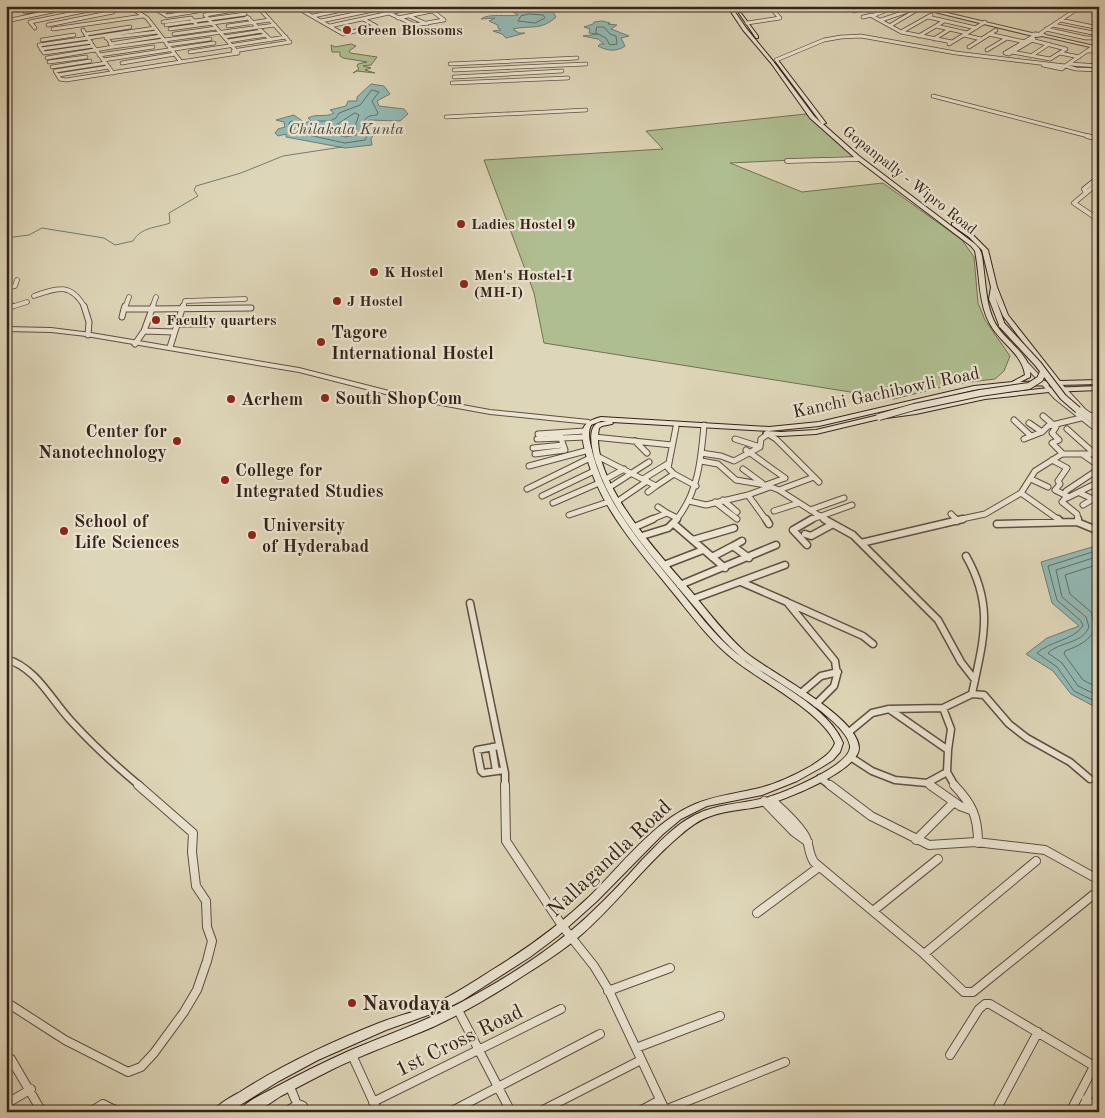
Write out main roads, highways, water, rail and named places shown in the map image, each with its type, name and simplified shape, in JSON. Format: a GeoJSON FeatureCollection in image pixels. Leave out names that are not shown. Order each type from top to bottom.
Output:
{"type":"FeatureCollection","features":[{"type":"Feature","properties":{"kind":"main road","name":"Gopanpally - Wipro Road"},"geometry":{"type":"LineString","coordinates":[[729,6],[776,60],[822,120],[880,169],[971,236],[985,250],[994,287],[1005,315],[1058,383]]}},
{"type":"Feature","properties":{"kind":"main road","name":"Gopanpally - Wipro Road"},"geometry":{"type":"LineString","coordinates":[[735,6],[743,22],[816,120],[859,159],[966,238],[978,251],[986,305],[993,325],[1026,364],[1028,376],[1011,384]]}},
{"type":"Feature","properties":{"kind":"main road"},"geometry":{"type":"LineString","coordinates":[[816,120],[822,120]]}},
{"type":"Feature","properties":{"kind":"main road"},"geometry":{"type":"LineString","coordinates":[[941,220],[948,219]]}},
{"type":"Feature","properties":{"kind":"main road","name":"Gopanpally - Wipro Road"},"geometry":{"type":"LineString","coordinates":[[994,287],[992,299],[1002,325],[1044,372],[1063,397],[1099,428]]}},
{"type":"Feature","properties":{"kind":"main road"},"geometry":{"type":"LineString","coordinates":[[879,417],[980,392],[1024,387],[1038,381],[1044,372]]}},
{"type":"Feature","properties":{"kind":"main road","name":"Kanchi Gachibowli Road"},"geometry":{"type":"LineString","coordinates":[[588,435],[589,422],[600,418],[768,434],[816,432],[879,417],[916,412],[985,397],[1046,387],[1058,383],[1099,382]]}},
{"type":"Feature","properties":{"kind":"main road","name":"Kanchi Gachibowli Road"},"geometry":{"type":"LineString","coordinates":[[588,435],[599,424],[606,423],[676,427],[793,428],[819,424],[974,388],[1011,384],[1064,389],[1099,388]]}},
{"type":"Feature","properties":{"kind":"main road","name":"Nallagandla Road"},"geometry":{"type":"LineString","coordinates":[[244,1112],[352,1055],[458,1010],[484,996],[573,937],[671,837],[699,817],[713,811],[768,800],[820,778],[852,758],[855,747],[849,732],[801,693],[748,663],[680,585],[627,517],[605,483],[594,471],[588,435]]}},
{"type":"Feature","properties":{"kind":"main road","name":"Nallagandla Road"},"geometry":{"type":"LineString","coordinates":[[219,1112],[276,1076],[313,1057],[375,1029],[443,1004],[510,965],[563,927],[675,818],[691,809],[726,797],[765,790],[809,771],[829,759],[837,751],[838,739],[819,715],[748,663],[705,627],[629,532],[608,502],[605,483],[592,454]]}},
{"type":"Feature","properties":{"kind":"water"},"geometry":{"type":"Polygon","coordinates":[[[530,9],[553,12],[556,17],[540,26],[513,29],[519,33],[525,33],[506,38],[502,34],[493,31],[501,30],[498,28],[498,25],[489,21],[495,18],[481,19],[488,16],[518,15],[513,12],[530,9]]]}},
{"type":"Feature","properties":{"kind":"water"},"geometry":{"type":"Polygon","coordinates":[[[602,21],[617,25],[611,29],[629,36],[621,38],[625,46],[615,50],[605,49],[598,46],[604,44],[598,39],[583,36],[598,34],[589,33],[590,29],[584,27],[594,22],[602,21]]]}},
{"type":"Feature","properties":{"kind":"water","name":"Chilakala Kunta"},"geometry":{"type":"Polygon","coordinates":[[[371,84],[384,86],[390,94],[377,101],[379,106],[404,109],[408,114],[400,121],[369,120],[367,126],[376,130],[371,139],[372,145],[345,148],[286,137],[286,134],[278,136],[275,133],[278,129],[285,127],[284,122],[276,120],[294,115],[305,123],[311,121],[308,118],[334,113],[330,110],[346,106],[348,101],[357,101],[357,97],[371,84]]]}},
{"type":"Feature","properties":{"kind":"water"},"geometry":{"type":"Polygon","coordinates":[[[1099,545],[1099,709],[1071,694],[1053,671],[1026,654],[1047,638],[1079,626],[1052,603],[1041,562],[1099,545]]]}},
{"type":"Feature","properties":{"kind":"waterway"},"geometry":{"type":"LineString","coordinates":[[6,238],[29,235],[42,228],[104,238],[115,245],[133,241],[136,236],[145,230],[170,223],[169,213],[198,196],[194,190],[196,186],[241,173],[283,156],[342,147]]}},
{"type":"Feature","properties":{"kind":"place","name":"Green Blossoms"},"geometry":{"type":"Point","coordinates":[347,30]}},
{"type":"Feature","properties":{"kind":"place","name":"Ladies Hostel 9"},"geometry":{"type":"Point","coordinates":[461,224]}},
{"type":"Feature","properties":{"kind":"place","name":"K Hostel"},"geometry":{"type":"Point","coordinates":[374,272]}},
{"type":"Feature","properties":{"kind":"place","name":"Men's Hostel-I (MH-I)"},"geometry":{"type":"Point","coordinates":[464,284]}},
{"type":"Feature","properties":{"kind":"place","name":"J Hostel"},"geometry":{"type":"Point","coordinates":[337,301]}},
{"type":"Feature","properties":{"kind":"place","name":"Faculty quarters"},"geometry":{"type":"Point","coordinates":[156,320]}},
{"type":"Feature","properties":{"kind":"place","name":"Tagore International Hostel"},"geometry":{"type":"Point","coordinates":[321,342]}},
{"type":"Feature","properties":{"kind":"place","name":"South ShopCom"},"geometry":{"type":"Point","coordinates":[325,398]}},
{"type":"Feature","properties":{"kind":"place","name":"Acrhem"},"geometry":{"type":"Point","coordinates":[231,399]}},
{"type":"Feature","properties":{"kind":"place","name":"Center for Nanotechnology"},"geometry":{"type":"Point","coordinates":[177,441]}},
{"type":"Feature","properties":{"kind":"place","name":"College for Integrated Studies"},"geometry":{"type":"Point","coordinates":[225,480]}},
{"type":"Feature","properties":{"kind":"place","name":"School of Life Sciences"},"geometry":{"type":"Point","coordinates":[64,531]}},
{"type":"Feature","properties":{"kind":"place","name":"University of Hyderabad"},"geometry":{"type":"Point","coordinates":[252,535]}},
{"type":"Feature","properties":{"kind":"place","name":"Navodaya"},"geometry":{"type":"Point","coordinates":[352,1003]}}]}
